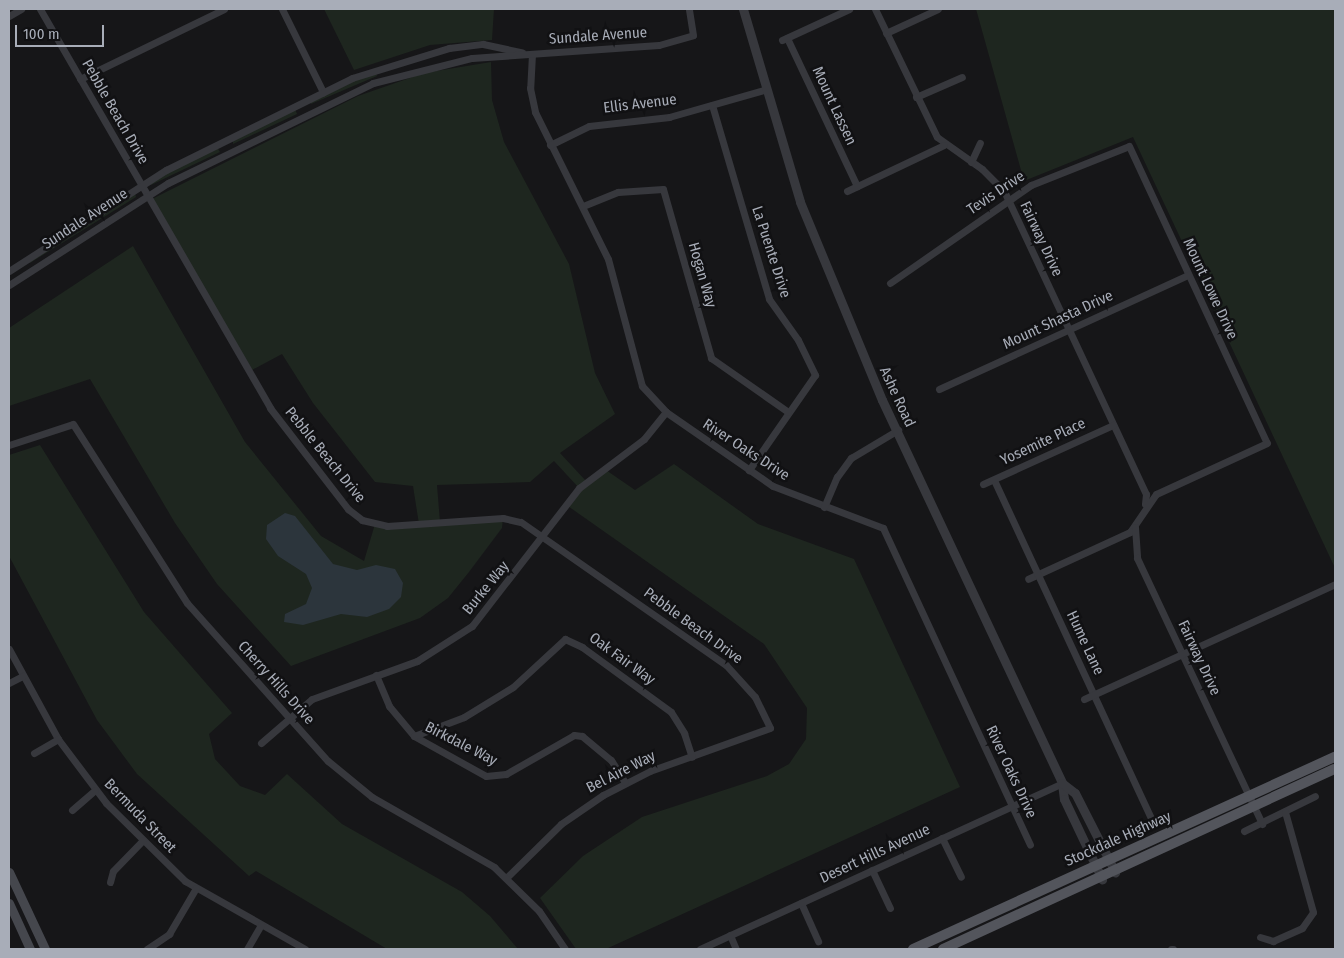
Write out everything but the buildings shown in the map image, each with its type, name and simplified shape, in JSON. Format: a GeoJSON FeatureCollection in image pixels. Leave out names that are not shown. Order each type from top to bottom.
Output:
{"type":"FeatureCollection","features":[{"type":"Feature","properties":{"kind":"main road","name":"Stockdale Highway"},"geometry":{"type":"LineString","coordinates":[[943,949],[1102,879],[1335,756]]}},
{"type":"Feature","properties":{"kind":"main road","name":"Stockdale Highway"},"geometry":{"type":"LineString","coordinates":[[914,949],[1108,860],[1251,801],[1335,770]]}},
{"type":"Feature","properties":{"kind":"main road"},"geometry":{"type":"LineString","coordinates":[[9,872],[45,949]]}},
{"type":"Feature","properties":{"kind":"main road"},"geometry":{"type":"LineString","coordinates":[[9,903],[30,949]]}},
{"type":"Feature","properties":{"kind":"street"},"geometry":{"type":"LineString","coordinates":[[9,16],[21,9]]}},
{"type":"Feature","properties":{"kind":"street","name":"Pebble Beach Drive"},"geometry":{"type":"LineString","coordinates":[[40,9],[270,408],[354,515],[387,526],[512,519],[543,535],[731,669],[748,687],[770,728]]}},
{"type":"Feature","properties":{"kind":"street"},"geometry":{"type":"LineString","coordinates":[[80,79],[224,9]]}},
{"type":"Feature","properties":{"kind":"street"},"geometry":{"type":"LineString","coordinates":[[282,9],[323,92]]}},
{"type":"Feature","properties":{"kind":"street","name":"Sundale Avenue"},"geometry":{"type":"LineString","coordinates":[[9,285],[148,195],[308,114],[388,78],[451,61],[532,54],[622,51],[693,35],[689,9]]}},
{"type":"Feature","properties":{"kind":"street","name":"Ashe Road"},"geometry":{"type":"LineString","coordinates":[[743,9],[764,90],[800,202],[898,430],[1062,783],[1064,799],[1102,879]]}},
{"type":"Feature","properties":{"kind":"street","name":"Mount Lassen"},"geometry":{"type":"LineString","coordinates":[[849,9],[785,39],[857,186]]}},
{"type":"Feature","properties":{"kind":"street","name":"Fairway Drive"},"geometry":{"type":"LineString","coordinates":[[875,9],[916,98],[944,145],[991,176],[1008,200],[1146,494],[1144,506]]}},
{"type":"Feature","properties":{"kind":"street"},"geometry":{"type":"LineString","coordinates":[[886,33],[938,9]]}},
{"type":"Feature","properties":{"kind":"street","name":"Sundale Avenue"},"geometry":{"type":"LineString","coordinates":[[9,271],[141,184],[302,102],[383,65],[476,45],[532,54]]}},
{"type":"Feature","properties":{"kind":"street","name":"River Oaks Drive"},"geometry":{"type":"LineString","coordinates":[[532,54],[532,100],[550,144],[583,206],[616,281],[637,376],[666,412],[748,470],[787,493],[883,528],[1030,844]]}},
{"type":"Feature","properties":{"kind":"street"},"geometry":{"type":"LineString","coordinates":[[383,65],[388,78]]}},
{"type":"Feature","properties":{"kind":"street"},"geometry":{"type":"LineString","coordinates":[[916,98],[962,77]]}},
{"type":"Feature","properties":{"kind":"street","name":"Ellis Avenue"},"geometry":{"type":"LineString","coordinates":[[550,144],[589,126],[669,117],[764,90]]}},
{"type":"Feature","properties":{"kind":"street"},"geometry":{"type":"LineString","coordinates":[[302,102],[308,114]]}},
{"type":"Feature","properties":{"kind":"street","name":"La Puente Drive"},"geometry":{"type":"LineString","coordinates":[[712,105],[769,298],[798,340],[815,375],[748,470]]}},
{"type":"Feature","properties":{"kind":"street"},"geometry":{"type":"LineString","coordinates":[[226,140],[231,152]]}},
{"type":"Feature","properties":{"kind":"street"},"geometry":{"type":"LineString","coordinates":[[971,162],[980,143]]}},
{"type":"Feature","properties":{"kind":"street"},"geometry":{"type":"LineString","coordinates":[[847,191],[944,145]]}},
{"type":"Feature","properties":{"kind":"street","name":"Tevis Drive"},"geometry":{"type":"LineString","coordinates":[[890,284],[1031,185],[1129,146]]}},
{"type":"Feature","properties":{"kind":"street","name":"Mount Lowe Drive"},"geometry":{"type":"LineString","coordinates":[[1129,146],[1267,443],[1164,490],[1144,506]]}},
{"type":"Feature","properties":{"kind":"street","name":"Hogan Way"},"geometry":{"type":"LineString","coordinates":[[583,206],[618,192],[663,189],[711,358],[788,412]]}},
{"type":"Feature","properties":{"kind":"street","name":"Mount Shasta Drive"},"geometry":{"type":"LineString","coordinates":[[939,389],[1188,275]]}},
{"type":"Feature","properties":{"kind":"street","name":"Burke Way"},"geometry":{"type":"LineString","coordinates":[[261,743],[289,717],[322,694],[432,654],[472,626],[579,488],[644,439],[666,412]]}},
{"type":"Feature","properties":{"kind":"street","name":"Cherry Hills Drive"},"geometry":{"type":"LineString","coordinates":[[9,445],[73,424],[170,581],[289,717],[356,786],[479,856],[507,877],[539,911],[565,949]]}},
{"type":"Feature","properties":{"kind":"street","name":"Yosemite Place"},"geometry":{"type":"LineString","coordinates":[[984,484],[1113,425]]}},
{"type":"Feature","properties":{"kind":"street"},"geometry":{"type":"LineString","coordinates":[[824,506],[836,477],[851,458],[898,430]]}},
{"type":"Feature","properties":{"kind":"street","name":"Hume Lane"},"geometry":{"type":"LineString","coordinates":[[994,480],[1151,818]]}},
{"type":"Feature","properties":{"kind":"street"},"geometry":{"type":"LineString","coordinates":[[1028,579],[1130,532],[1144,506]]}},
{"type":"Feature","properties":{"kind":"street","name":"Fairway Drive"},"geometry":{"type":"LineString","coordinates":[[1135,524],[1137,558],[1262,824]]}},
{"type":"Feature","properties":{"kind":"street"},"geometry":{"type":"LineString","coordinates":[[1084,700],[1335,584]]}},
{"type":"Feature","properties":{"kind":"street","name":"Oak Fair Way"},"geometry":{"type":"LineString","coordinates":[[414,736],[464,717],[513,687],[565,639],[582,647],[671,712],[684,733],[692,757]]}},
{"type":"Feature","properties":{"kind":"street","name":"Bermuda Street"},"geometry":{"type":"LineString","coordinates":[[9,649],[58,739],[95,790],[143,840],[196,888],[305,949]]}},
{"type":"Feature","properties":{"kind":"street","name":"Birkdale Way"},"geometry":{"type":"LineString","coordinates":[[376,675],[389,706],[414,736],[496,778],[565,738],[582,736],[611,760],[625,782]]}},
{"type":"Feature","properties":{"kind":"street"},"geometry":{"type":"LineString","coordinates":[[9,682],[23,676]]}},
{"type":"Feature","properties":{"kind":"street","name":"Bel Aire Way"},"geometry":{"type":"LineString","coordinates":[[507,877],[561,824],[625,782],[770,728]]}},
{"type":"Feature","properties":{"kind":"street"},"geometry":{"type":"LineString","coordinates":[[34,753],[58,739]]}},
{"type":"Feature","properties":{"kind":"street","name":"Ashe Road"},"geometry":{"type":"LineString","coordinates":[[1062,783],[1075,793],[1115,872]]}},
{"type":"Feature","properties":{"kind":"street","name":"Desert Hills Avenue"},"geometry":{"type":"LineString","coordinates":[[700,949],[1062,783]]}},
{"type":"Feature","properties":{"kind":"street"},"geometry":{"type":"LineString","coordinates":[[72,810],[95,790]]}},
{"type":"Feature","properties":{"kind":"street"},"geometry":{"type":"LineString","coordinates":[[1244,831],[1262,824],[1315,796]]}},
{"type":"Feature","properties":{"kind":"street"},"geometry":{"type":"LineString","coordinates":[[1260,937],[1274,941],[1302,928],[1313,912],[1285,812]]}},
{"type":"Feature","properties":{"kind":"street"},"geometry":{"type":"LineString","coordinates":[[942,838],[961,877]]}},
{"type":"Feature","properties":{"kind":"street"},"geometry":{"type":"LineString","coordinates":[[110,882],[113,871],[143,840]]}},
{"type":"Feature","properties":{"kind":"street"},"geometry":{"type":"LineString","coordinates":[[872,870],[890,908]]}},
{"type":"Feature","properties":{"kind":"street"},"geometry":{"type":"LineString","coordinates":[[147,949],[170,934],[196,888]]}},
{"type":"Feature","properties":{"kind":"street"},"geometry":{"type":"LineString","coordinates":[[801,903],[818,941]]}},
{"type":"Feature","properties":{"kind":"street"},"geometry":{"type":"LineString","coordinates":[[247,949],[261,924]]}},
{"type":"Feature","properties":{"kind":"street"},"geometry":{"type":"LineString","coordinates":[[730,935],[736,949]]}},
{"type":"Feature","properties":{"kind":"shaded area"},"geometry":{"type":"Polygon","coordinates":[[[324,9],[494,9],[492,40],[430,45],[354,70],[324,9]]]}},
{"type":"Feature","properties":{"kind":"shaded area"},"geometry":{"type":"Polygon","coordinates":[[[976,9],[1335,9],[1335,568],[1133,137],[1024,181],[976,9]]]}},
{"type":"Feature","properties":{"kind":"shaded area"},"geometry":{"type":"Polygon","coordinates":[[[491,62],[492,100],[504,142],[569,264],[595,373],[615,414],[560,453],[586,481],[603,468],[635,490],[674,464],[758,524],[854,559],[960,787],[606,949],[576,949],[540,898],[583,856],[642,817],[767,776],[789,764],[806,739],[807,708],[764,644],[565,504],[579,488],[554,461],[530,482],[437,485],[440,522],[503,518],[502,528],[469,572],[448,598],[420,618],[291,666],[217,584],[175,523],[90,379],[9,406],[9,328],[133,246],[245,442],[321,536],[364,561],[375,524],[419,524],[413,486],[375,482],[313,403],[282,354],[252,370],[152,199],[358,96],[424,73],[491,62]]]}},
{"type":"Feature","properties":{"kind":"shaded area"},"geometry":{"type":"Polygon","coordinates":[[[375,71],[377,76],[311,104],[310,102],[375,71]]]}},
{"type":"Feature","properties":{"kind":"shaded area"},"geometry":{"type":"Polygon","coordinates":[[[295,109],[297,114],[233,144],[233,140],[295,109]]]}},
{"type":"Feature","properties":{"kind":"shaded area"},"geometry":{"type":"Polygon","coordinates":[[[217,147],[220,152],[151,185],[151,182],[217,147]]]}},
{"type":"Feature","properties":{"kind":"shaded area"},"geometry":{"type":"Polygon","coordinates":[[[135,193],[136,197],[30,263],[30,260],[135,193]]]}},
{"type":"Feature","properties":{"kind":"shaded area"},"geometry":{"type":"Polygon","coordinates":[[[40,445],[144,612],[232,713],[209,734],[215,759],[240,786],[265,795],[287,774],[342,824],[462,892],[490,916],[518,949],[387,949],[256,871],[249,876],[137,774],[97,720],[9,556],[9,455],[40,445]]]}},
{"type":"Feature","properties":{"kind":"shaded area"},"geometry":{"type":"Polygon","coordinates":[[[285,513],[295,516],[333,564],[357,570],[376,565],[395,569],[403,583],[401,597],[389,609],[367,617],[341,614],[303,625],[284,622],[285,614],[306,604],[312,588],[306,574],[278,556],[266,539],[267,525],[285,513]]]}}]}
